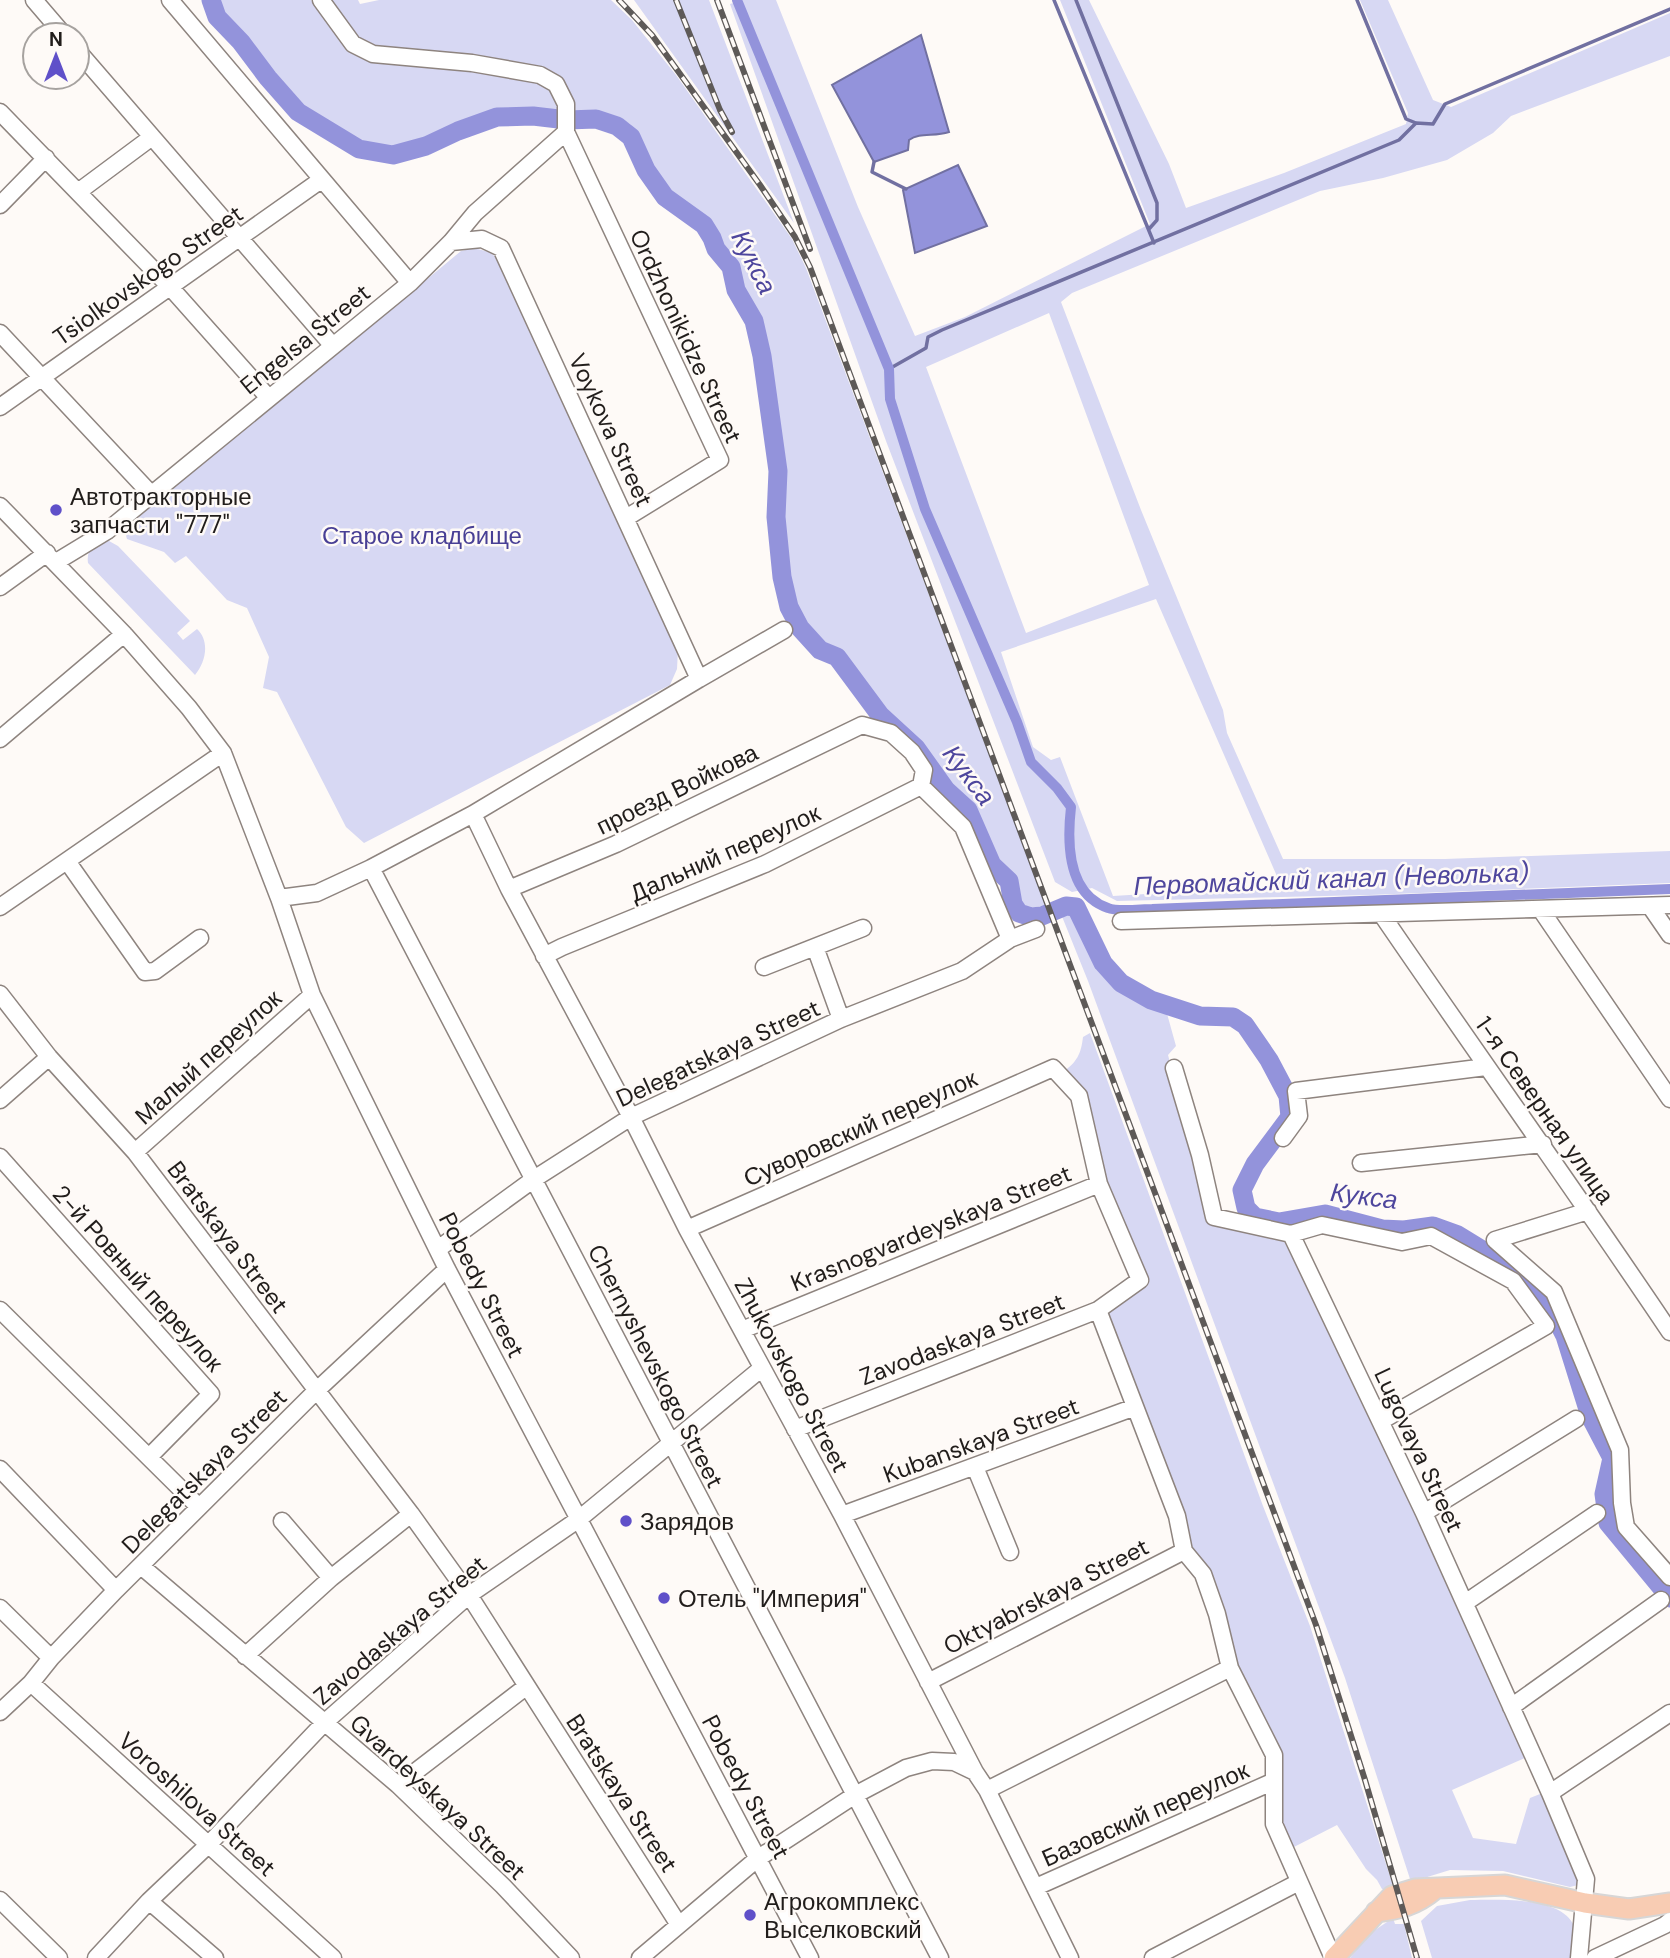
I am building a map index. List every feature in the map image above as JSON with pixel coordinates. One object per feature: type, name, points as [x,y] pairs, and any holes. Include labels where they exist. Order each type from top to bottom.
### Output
[{"type":"main road","points":[[1333,1958],[1392,1896],[1415,1889],[1505,1885],[1585,1903],[1629,1909],[1670,1903]]},
{"type":"street","points":[[34,0],[52,21]]},
{"type":"street","points":[[170,0],[410,283]]},
{"type":"street","points":[[321,0],[353,44],[373,54],[472,63],[540,75],[556,84],[566,104],[566,132]]},
{"type":"street","points":[[91,66],[333,346]]},
{"type":"street","points":[[0,112],[171,288],[268,397]]},
{"type":"street","name":"Engelsa Street","points":[[0,587],[107,531],[410,283],[452,242],[475,213],[566,132]]},
{"type":"street","name":"Ordzhonikidze Street","points":[[566,132],[720,460],[626,518]]},
{"type":"street","points":[[78,192],[152,136]]},
{"type":"street","points":[[0,205],[46,158]]},
{"type":"street","name":"Tsiolkovskogo Street","points":[[0,407],[321,180]]},
{"type":"street","name":"Voykova Street","points":[[452,242],[482,239],[501,248],[699,679]]},
{"type":"street","points":[[0,333],[150,494]]},
{"type":"street","name":"Pobedy Street","points":[[0,506],[124,634],[189,708],[223,753],[279,898],[312,995],[447,1269],[810,1958]]},
{"type":"street","points":[[279,898],[317,893],[473,814],[784,631]]},
{"type":"street","points":[[0,739],[124,634]]},
{"type":"street","name":"проезд Войкова","points":[[509,889],[616,844],[862,725],[891,733],[912,752],[924,770],[921,786]]},
{"type":"street","points":[[0,907],[223,753]]},
{"type":"street","points":[[921,786],[963,827],[1010,939]]},
{"type":"street","name":"Дальний переулок","points":[[544,956],[765,864],[921,786]]},
{"type":"street","name":"Zhukovskogo Street","points":[[473,814],[509,889],[687,1229],[987,1790],[1070,1958]]},
{"type":"street","points":[[67,861],[145,972],[155,971],[200,938]]},
{"type":"street","name":"Chernyshevskogo Street","points":[[370,868],[940,1958]]},
{"type":"street","points":[[1121,921],[1670,905]]},
{"type":"street","points":[[1650,906],[1670,935]]},
{"type":"street","points":[[1541,910],[1670,1099]]},
{"type":"street","name":"1-я Северная улица","points":[[1382,915],[1486,1067],[1543,1144],[1670,1332]]},
{"type":"street","points":[[764,967],[863,928]]},
{"type":"street","name":"Delegatskaya Street","points":[[438,1249],[534,1179],[631,1118],[841,1020],[962,971],[1010,939],[1036,929]]},
{"type":"street","points":[[815,947],[841,1020]]},
{"type":"street","name":"Bratskaya Street","points":[[0,994],[49,1057],[135,1152],[411,1514],[469,1595],[679,1925]]},
{"type":"street","name":"Малый переулок","points":[[135,1152],[312,995]]},
{"type":"street","points":[[0,1100],[49,1057]]},
{"type":"street","points":[[1283,1138],[1298,1116],[1296,1091],[1486,1067]]},
{"type":"street","name":"Суворовский переулок","points":[[687,1229],[1053,1068],[1079,1096],[1099,1184]]},
{"type":"street","points":[[1174,1068],[1200,1155],[1214,1217],[1291,1234],[1322,1225],[1402,1242],[1432,1236],[1513,1281],[1546,1326],[1381,1421]]},
{"type":"street","points":[[1361,1163],[1543,1144]]},
{"type":"street","name":"2-й Ровный переулок","points":[[0,1157],[211,1394],[149,1457]]},
{"type":"street","name":"Zavodaskaya Street","points":[[794,1429],[1098,1310],[1140,1280],[1099,1184]]},
{"type":"street","name":"Krasnogvardeyskaya Street","points":[[742,1330],[1099,1184]]},
{"type":"street","points":[[1588,1211],[1495,1240],[1554,1292],[1620,1450],[1622,1503],[1626,1527],[1670,1577]]},
{"type":"street","name":"Lugovaya Street","points":[[1291,1234],[1424,1513],[1586,1879],[1579,1958]]},
{"type":"street","name":"Delegatskaya Street","points":[[0,1712],[31,1683],[51,1658],[116,1590],[316,1391],[447,1269]]},
{"type":"street","points":[[0,1310],[199,1507]]},
{"type":"street","points":[[1098,1310],[1177,1516],[1184,1551],[1203,1574],[1217,1614],[1230,1668],[1274,1755],[1274,1824],[1333,1958]]},
{"type":"street","name":"Zavodaskaya Street","points":[[96,1958],[149,1900],[208,1845],[324,1723],[469,1595],[579,1519],[762,1368]]},
{"type":"street","name":"Kubanskaya Street","points":[[842,1516],[1135,1407]]},
{"type":"street","points":[[1424,1513],[1576,1419]]},
{"type":"street","points":[[975,1467],[1010,1552]]},
{"type":"street","points":[[0,1469],[116,1590]]},
{"type":"street","points":[[1465,1603],[1597,1513]]},
{"type":"street","points":[[245,1656],[331,1578],[411,1514]]},
{"type":"street","points":[[282,1521],[331,1578]]},
{"type":"street","name":"Oktyabrskaya Street","points":[[928,1682],[1184,1551]]},
{"type":"street","name":"Gvardeyskaya Street","points":[[141,1566],[398,1786],[503,1886],[571,1958]]},
{"type":"street","points":[[1511,1707],[1661,1600]]},
{"type":"street","points":[[0,1608],[51,1658]]},
{"type":"street","points":[[987,1790],[1230,1668]]},
{"type":"street","name":"Voroshilova Street","points":[[31,1683],[333,1958]]},
{"type":"street","points":[[398,1786],[527,1686]]},
{"type":"street","points":[[1550,1793],[1670,1713]]},
{"type":"street","points":[[640,1958],[757,1859],[855,1795],[906,1768],[932,1761],[954,1762],[975,1772]]},
{"type":"street","name":"Базовский переулок","points":[[1036,1887],[1272,1782]]},
{"type":"street","points":[[1153,1958],[1299,1882]]},
{"type":"street","points":[[0,1900],[59,1958]]},
{"type":"street","points":[[149,1900],[215,1958]]},
{"type":"street","points":[[1595,1958],[1668,1926]]},
{"type":"green space","points":[[216,0],[311,0],[353,54],[379,63],[423,65],[542,79],[562,103],[556,114],[507,110],[451,128],[423,143],[393,149],[365,145],[299,106],[221,11]]},
{"type":"green space","points":[[326,0],[358,0],[360,4],[379,0],[611,0],[632,20],[676,75],[792,239],[806,268],[1046,906],[1026,908],[1017,904],[1012,881],[995,860],[972,808],[947,787],[919,744],[906,736],[882,712],[842,656],[823,646],[803,626],[792,605],[786,577],[781,470],[765,354],[757,320],[739,288],[734,266],[718,247],[715,236],[705,223],[668,195],[649,164],[644,145],[630,124],[613,115],[572,114],[563,85],[373,50],[357,41]]},
{"type":"green space","points":[[634,0],[709,0],[794,223]]},
{"type":"green space","points":[[743,0],[776,0],[858,207],[915,336],[965,317],[1150,224],[1060,0],[1089,0],[1169,164],[1186,208],[1284,173],[1406,124],[1408,113],[1360,0],[1388,0],[1433,100],[1451,107],[1670,13],[1670,56],[1511,116],[1493,133],[1447,160],[1383,178],[1320,191],[1072,293],[1061,302],[1141,510],[1223,710],[1227,733],[1283,859],[1445,859],[1670,851],[1670,883],[1369,895],[1117,901],[1092,888],[1072,892],[1055,882],[886,441],[730,4]],"holes":[[[1049,313],[1149,585],[1026,633],[926,367]],[[1156,599],[1276,874],[1276,886],[1113,896],[1060,757],[1051,760],[1033,747],[1001,652]]]},
{"type":"green space","name":"Старое кладбище","points":[[474,248],[489,252],[503,262],[678,649],[677,669],[670,685],[364,843],[346,827],[277,692],[263,688],[269,657],[247,608],[227,600],[186,556],[175,563],[164,552],[127,539],[123,525],[130,514],[332,358],[461,251]]},
{"type":"green space","points":[[109,541],[118,546],[190,621],[177,633],[183,640],[197,629],[201,634],[205,652],[195,675],[88,563],[88,554],[92,547]]},
{"type":"green space","points":[[1076,913],[1108,978],[1134,996],[1166,1010],[1176,1046],[1168,1055],[1211,1216],[1288,1239],[1407,1489],[1453,1599],[1527,1757],[1452,1790],[1473,1838],[1516,1844],[1530,1798],[1545,1792],[1580,1877],[1578,1885],[1570,1887],[1503,1871],[1450,1870],[1411,1882],[1345,1678],[1061,914]]},
{"type":"green space","points":[[1090,1033],[1263,1506],[1310,1626],[1394,1889],[1382,1889],[1337,1825],[1290,1849],[1280,1821],[1279,1760],[1235,1666],[1188,1549],[1102,1312],[1143,1284],[1063,1072],[1075,1061],[1083,1037]]},
{"type":"green space","points":[[1470,1900],[1512,1900],[1557,1909],[1567,1916],[1574,1926],[1571,1958],[1432,1958],[1421,1921],[1437,1906]]},
{"type":"green space","points":[[1393,1918],[1395,1924],[1404,1924],[1412,1958],[1350,1958],[1369,1934]]},
{"type":"water","points":[[921,35],[949,132],[913,138],[909,140],[908,150],[874,162],[832,85]]},
{"type":"water","points":[[958,165],[987,226],[915,253],[903,190]]},
{"type":"waterway","name":"Кукса","points":[[211,0],[217,17],[298,112],[359,149],[393,155],[426,146],[497,117],[596,119],[617,126],[631,137],[646,170],[665,197],[704,225],[716,249],[731,267],[736,290],[754,321],[762,356],[778,471],[776,517],[782,577],[789,607],[800,628],[820,650],[837,657],[880,715],[916,748],[946,790],[968,810],[992,865],[1009,881],[1013,904],[1019,913],[1031,917],[1042,916],[1066,906],[1076,907],[1103,963],[1121,983],[1151,1000],[1200,1016],[1233,1017],[1245,1025],[1269,1060],[1288,1096],[1290,1117],[1255,1164],[1242,1190],[1246,1208],[1255,1217],[1279,1222],[1325,1214],[1382,1229],[1404,1230],[1433,1226],[1458,1235],[1507,1265],[1543,1293],[1565,1336],[1590,1416],[1612,1458],[1604,1494],[1608,1523],[1670,1598]]},
{"type":"waterway","name":"Первомайский канал (Неволька)","points":[[737,0],[889,369],[890,399],[925,509],[1017,722],[1031,762],[1057,788],[1071,807],[1069,836],[1073,865],[1077,879],[1094,901],[1108,908],[1129,910],[1670,889]]},
{"type":"waterway","points":[[1054,0],[1154,243]]},
{"type":"waterway","points":[[1076,0],[1157,203],[1157,220],[1149,229]]},
{"type":"waterway","points":[[1357,0],[1406,119],[1416,123],[1433,124],[1445,104],[1670,9]]},
{"type":"waterway","points":[[889,369],[926,348],[928,337],[942,330],[1399,140],[1416,123]]},
{"type":"waterway","points":[[874,162],[872,172],[906,189]]},
{"type":"railway","points":[[619,0],[652,35],[760,185],[795,237],[810,267],[1316,1625],[1417,1958]]},
{"type":"railway","points":[[676,0],[720,110],[732,132]]},
{"type":"railway","points":[[717,0],[810,249]]},
{"type":"place","name":"Автотракторные запчасти \"777\"","points":[[56,510]]},
{"type":"place","name":"Зарядов","points":[[626,1521]]},
{"type":"place","name":"Отель \"Империя\"","points":[[664,1598]]},
{"type":"place","name":"Агрокомплекс Выселковский","points":[[750,1915]]}]
